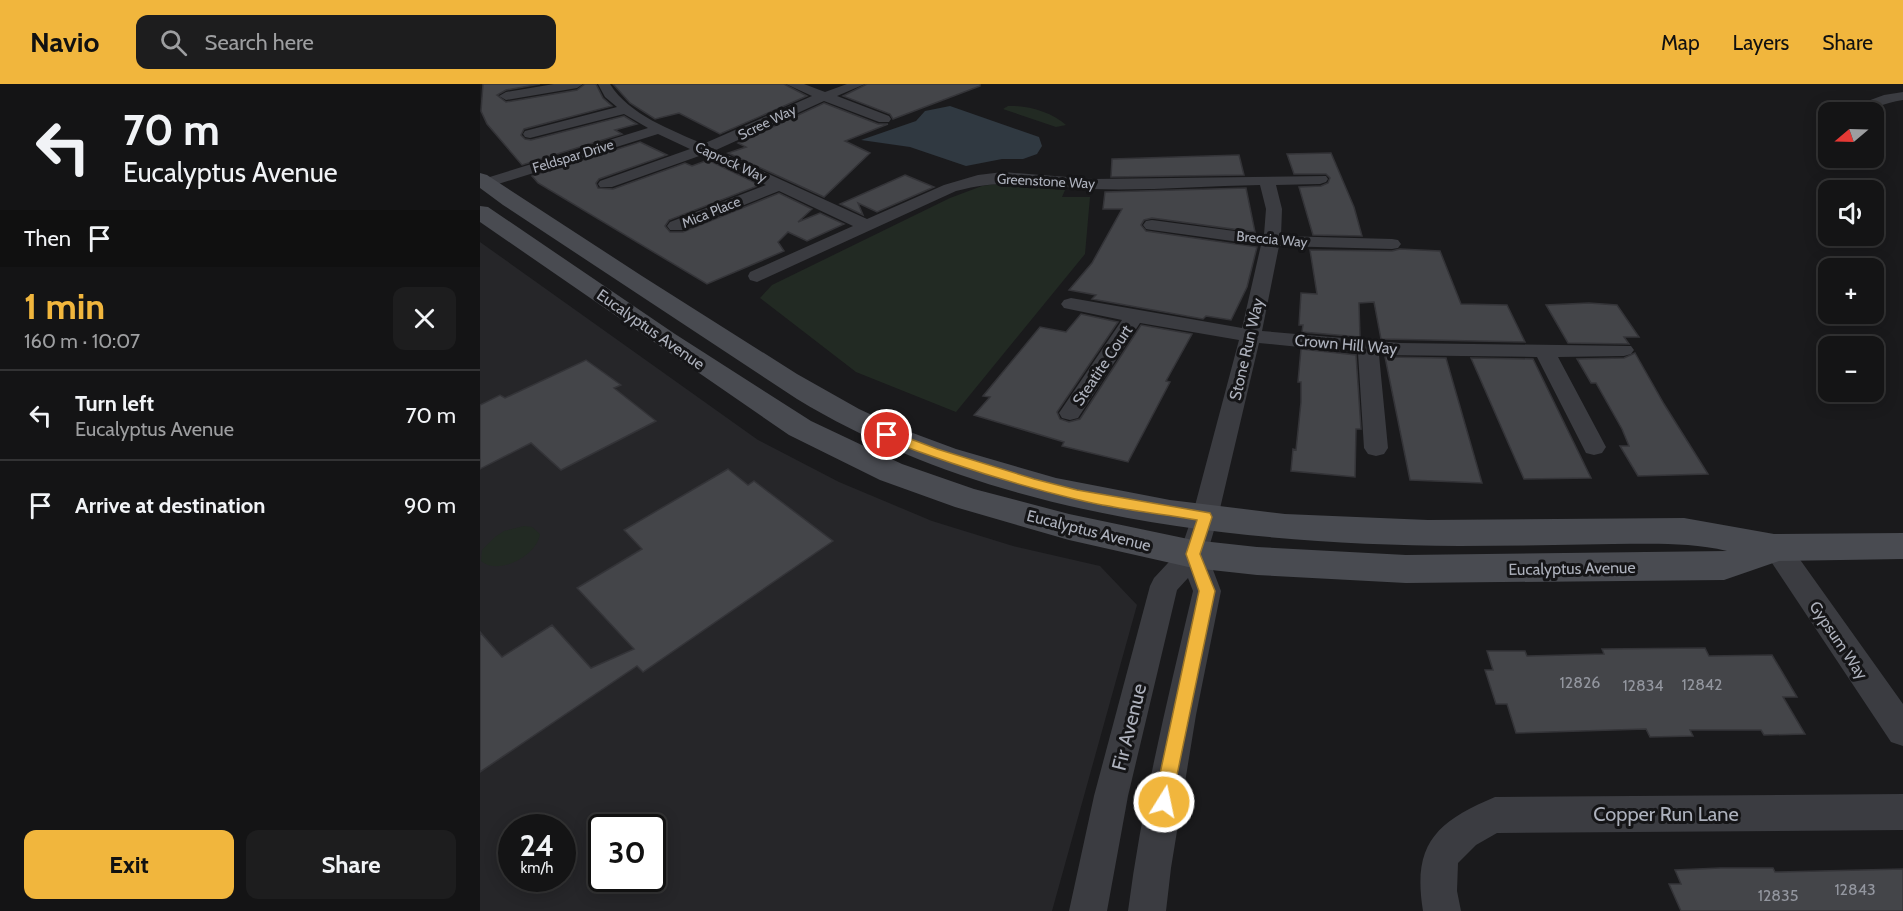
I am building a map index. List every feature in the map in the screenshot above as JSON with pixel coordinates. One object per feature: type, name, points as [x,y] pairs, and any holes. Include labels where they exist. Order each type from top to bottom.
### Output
[{"type":"main road","name":"Eucalyptus Avenue","points":[[483,181],[558,232],[784,377],[858,420],[887,435],[932,452],[1077,495],[1257,524],[1357,531],[1468,533],[1691,531],[1776,547],[1903,546]]},
{"type":"main road","name":"Eucalyptus Avenue","points":[[480,212],[763,406],[800,428],[891,472],[967,499],[1103,535],[1193,554],[1257,561],[1406,568],[1724,566],[1776,547]]},
{"type":"main road","points":[[763,406],[790,402],[863,439],[932,452]]},
{"type":"street","points":[[506,96],[577,84]]},
{"type":"street","name":"Caprock Way","points":[[604,84],[610,94],[626,109],[659,129],[868,226]]},
{"type":"street","points":[[792,84],[884,119]]},
{"type":"street","name":"Scree Way","points":[[606,184],[736,137],[825,96],[859,84]]},
{"type":"street","points":[[1884,102],[1903,96]]},
{"type":"street","points":[[530,134],[626,109]]},
{"type":"street","name":"Feldspar Drive","points":[[483,181],[659,129]]},
{"type":"street","name":"Greenstone Way","points":[[757,276],[950,188],[990,178],[1034,178],[1093,184],[1320,179]]},
{"type":"street","name":"Stone Run Way","points":[[1205,517],[1274,228],[1274,209],[1267,180]]},
{"type":"street","name":"Mica Place","points":[[676,226],[780,185]]},
{"type":"street","name":"Breccia Way","points":[[1152,225],[1270,241],[1392,244]]},
{"type":"street","name":"Crown Hill Way","points":[[1071,304],[1134,317],[1250,335],[1368,348],[1624,350]]},
{"type":"street","name":"Steatite Court","points":[[1070,413],[1134,317]]},
{"type":"street","points":[[1368,348],[1376,448]]},
{"type":"street","points":[[1544,351],[1594,447]]},
{"type":"street","name":"Fir Avenue","points":[[1088,911],[1111,795],[1164,586],[1193,554],[1205,517]]},
{"type":"street","name":"Gypsum Way","points":[[1776,547],[1903,732]]},
{"type":"street","points":[[1147,911],[1152,867],[1180,715],[1207,591],[1193,554]]},
{"type":"street","name":"Copper Run Lane","points":[[1442,911],[1437,877],[1442,853],[1464,830],[1495,815],[1903,812]]},
{"type":"shaded area","points":[[950,106],[1039,137],[1042,146],[1037,154],[1023,159],[1002,159],[966,166],[910,147],[861,140],[916,121],[925,111]]},
{"type":"shaded area","points":[[1008,106],[1039,110],[1054,116],[1066,125],[1056,127],[1003,109]]},
{"type":"shaded area","points":[[996,184],[1065,190],[1062,197],[1090,197],[1085,254],[956,412],[856,372],[760,298],[772,285],[950,198],[982,186]]},
{"type":"shaded area","points":[[480,242],[758,440],[839,482],[932,521],[1013,546],[1100,566],[1137,605],[1052,911],[480,911]]},
{"type":"shaded area","points":[[524,526],[532,527],[540,534],[532,550],[506,565],[488,565],[481,561],[482,550],[495,537],[504,531]]},
{"type":"building","points":[[483,84],[540,84],[506,90],[497,95],[506,102],[577,90],[585,84],[596,84],[603,98],[612,106],[524,129],[521,135],[525,139],[531,140],[624,116],[637,124],[615,130],[622,134],[522,165],[487,124],[481,111]]},
{"type":"building","points":[[613,84],[784,84],[807,96],[720,134],[679,113],[655,119],[630,103]]},
{"type":"building","points":[[867,84],[980,84],[980,86],[893,119],[890,114],[843,96]]},
{"type":"building","points":[[824,103],[878,124],[888,124],[845,141],[870,153],[824,197],[728,153],[746,147],[738,143]]},
{"type":"building","points":[[640,142],[667,155],[599,179],[596,183],[598,188],[613,189],[685,163],[692,166],[708,160],[760,185],[669,220],[665,226],[670,232],[683,232],[779,193],[812,209],[798,222],[820,213],[844,224],[807,241],[788,232],[778,242],[784,251],[707,284],[538,183],[532,176]]},
{"type":"building","points":[[1331,153],[1354,207],[1362,236],[1313,235],[1299,187],[1321,186],[1328,183],[1330,178],[1326,174],[1294,174],[1287,154]]},
{"type":"building","points":[[1239,155],[1244,175],[1111,177],[1112,159]]},
{"type":"building","points":[[905,175],[934,187],[877,212],[858,203],[863,215],[840,204]]},
{"type":"building","points":[[1246,188],[1255,232],[1152,218],[1144,220],[1141,225],[1146,231],[1257,247],[1247,287],[1231,320],[1206,316],[1203,319],[1092,299],[1096,295],[1069,290],[1092,263],[1122,209],[1103,209],[1105,192]]},
{"type":"building","points":[[1400,249],[1440,251],[1461,304],[1507,305],[1525,342],[1381,339],[1374,302],[1359,303],[1360,337],[1302,332],[1303,325],[1299,325],[1301,293],[1317,294],[1310,250],[1392,251]]},
{"type":"building","points":[[1589,303],[1617,305],[1639,337],[1624,337],[1629,344],[1568,343],[1546,305]]},
{"type":"building","points":[[1081,314],[1118,322],[1057,412],[1060,419],[1069,422],[1080,419],[1141,325],[1192,334],[1166,381],[1170,382],[1128,462],[1062,446],[1064,442],[974,415],[990,397],[983,396],[1040,327],[1066,332]]},
{"type":"building","points":[[1301,349],[1356,355],[1361,429],[1356,429],[1355,477],[1291,471],[1293,449],[1296,450],[1301,402],[1301,382],[1298,382]]},
{"type":"building","points":[[1635,353],[1708,474],[1638,476],[1620,446],[1629,446],[1622,429],[1596,383],[1591,383],[1577,359],[1624,358]]},
{"type":"building","points":[[1385,357],[1446,358],[1482,483],[1410,480]]},
{"type":"building","points":[[1471,358],[1533,359],[1591,478],[1524,479]]},
{"type":"building","points":[[586,360],[621,385],[614,388],[656,421],[561,470],[531,443],[480,469],[480,405],[500,395],[505,398]]},
{"type":"building","points":[[728,469],[748,485],[754,481],[833,541],[643,672],[637,666],[480,772],[480,632],[502,657],[552,625],[591,668],[634,649],[577,588],[642,549],[624,530]]},
{"type":"building","points":[[1705,648],[1709,656],[1772,655],[1797,697],[1783,697],[1805,734],[1764,735],[1761,730],[1690,730],[1693,736],[1650,737],[1646,729],[1516,733],[1507,704],[1496,704],[1485,670],[1493,670],[1487,651],[1525,651],[1527,656],[1604,654],[1602,649]]},
{"type":"building","points":[[1773,868],[1775,872],[1903,869],[1903,911],[1681,911],[1669,884],[1681,884],[1675,870]]},
{"type":"route","points":[[887,435],[979,468],[1033,484],[1077,495],[1205,517],[1193,554],[1207,591],[1164,802]]}]
